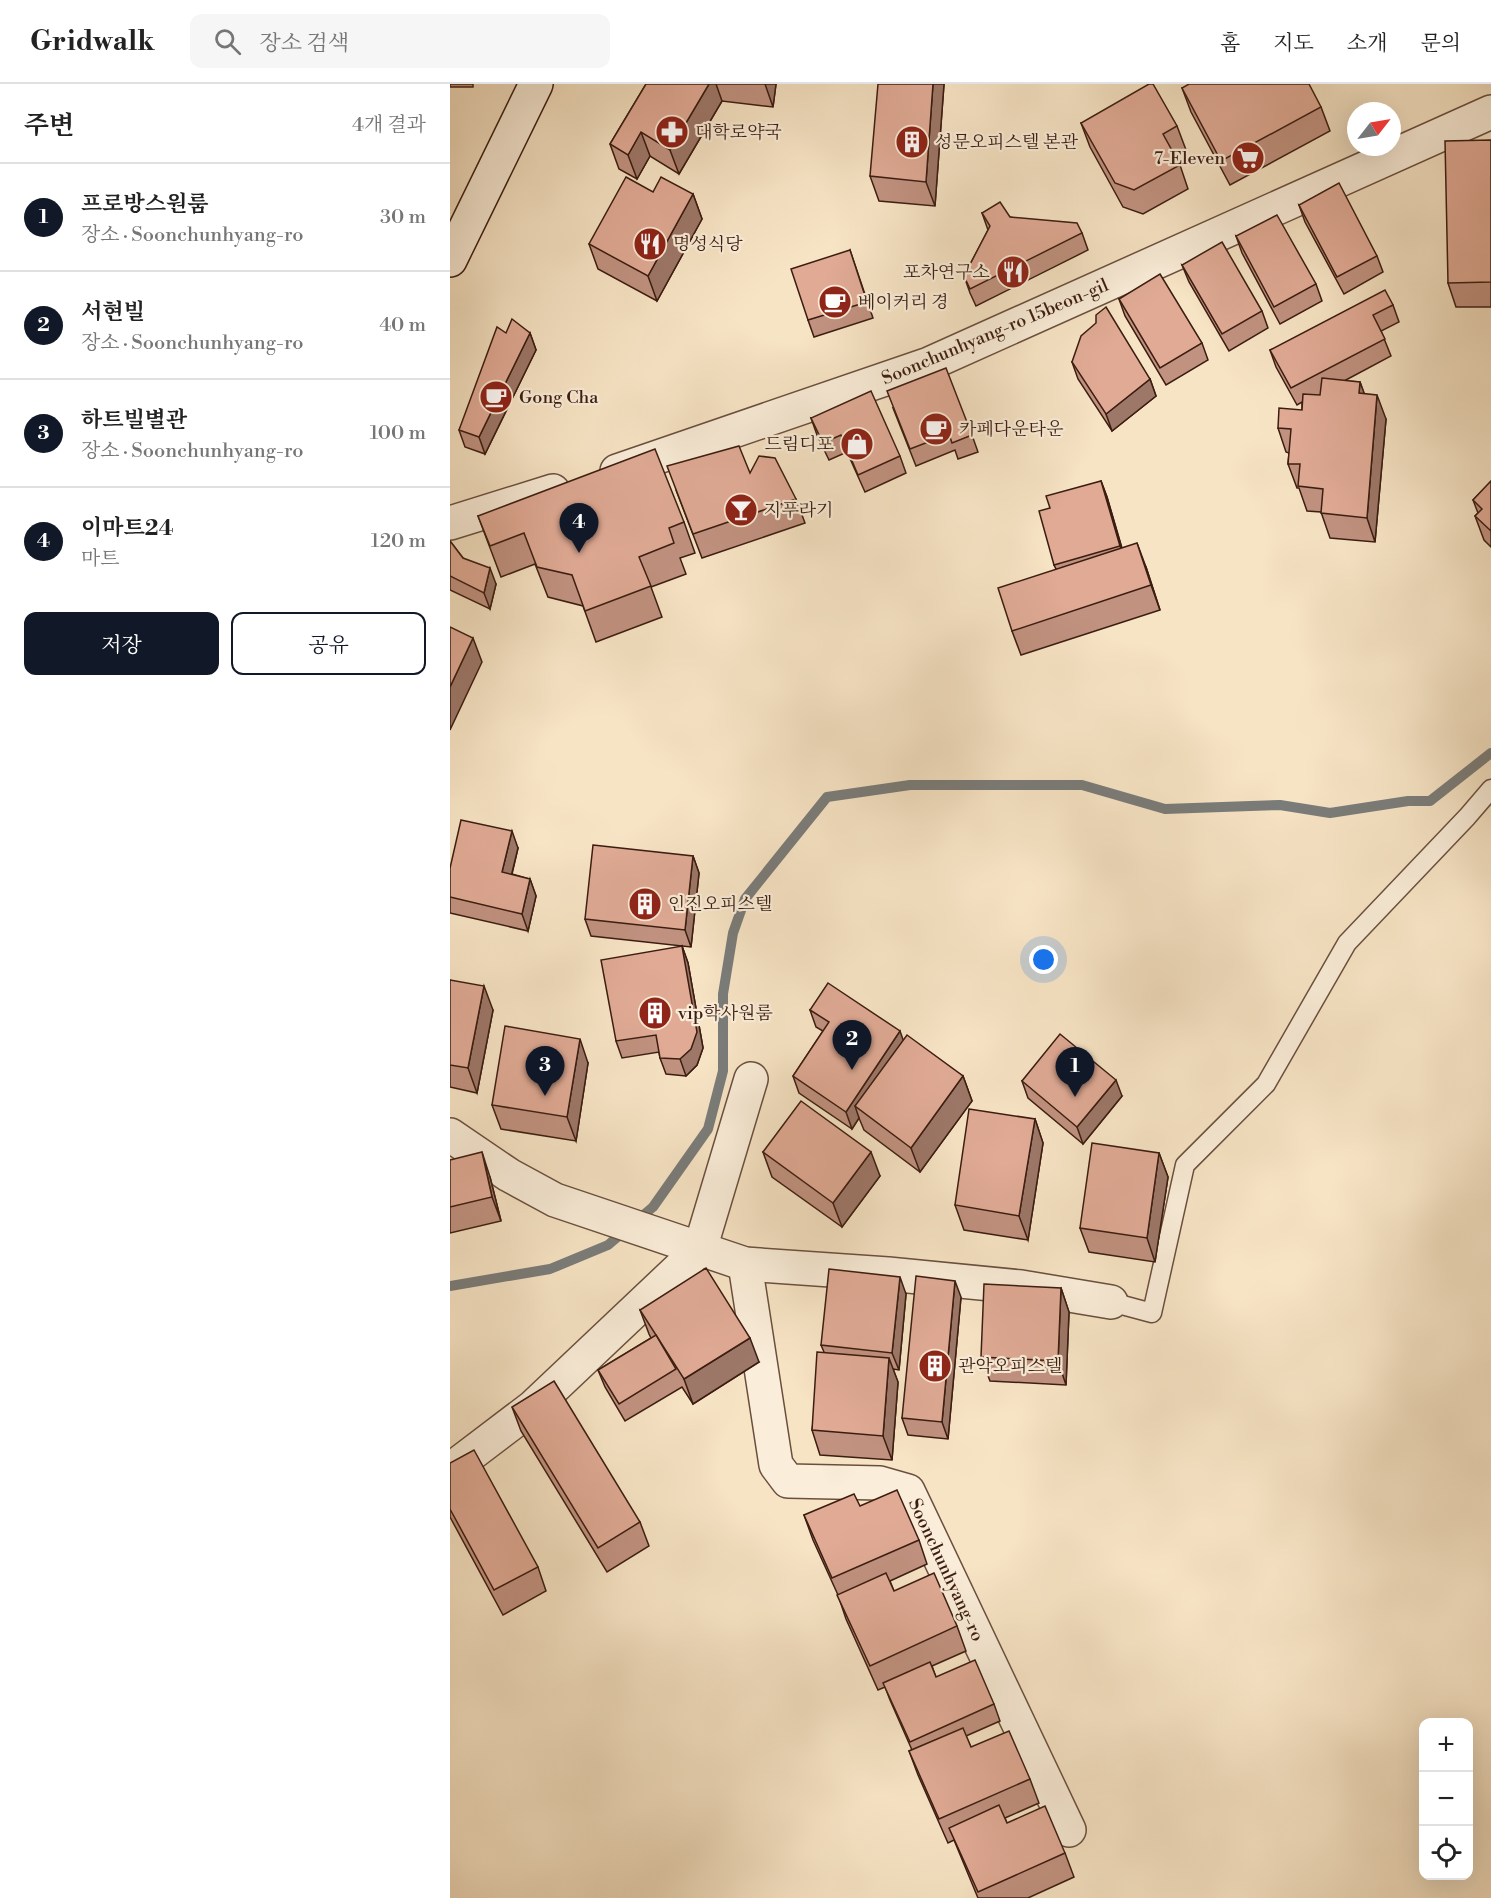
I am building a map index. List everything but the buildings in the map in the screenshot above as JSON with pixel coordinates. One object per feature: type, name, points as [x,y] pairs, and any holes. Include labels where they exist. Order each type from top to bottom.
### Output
[{"type":"street","points":[[450,260],[536,84]]},
{"type":"street","name":"Soonchunhyang-ro 15beon-gil","points":[[450,523],[659,458],[929,364],[1491,111]]},
{"type":"street","points":[[450,1470],[533,1407],[700,1250],[751,1079]]},
{"type":"street","points":[[450,1135],[509,1175],[555,1200],[745,1264],[888,1274],[1021,1287],[1111,1302]]},
{"type":"street","name":"Soonchunhyang-ro","points":[[745,1264],[776,1465],[788,1481],[880,1483],[908,1491],[1069,1830]]},
{"type":"lane","points":[[1111,1302],[1152,1313],[1185,1165],[1266,1084],[1347,943],[1490,790]]},
{"type":"waterway","points":[[450,1286],[550,1269],[608,1245],[653,1207],[708,1129],[723,1071],[723,994],[733,933],[745,899],[827,797],[910,785],[1082,785],[1165,809],[1280,805],[1330,813],[1408,801],[1430,801],[1491,753]]},
{"type":"place","name":"대학로약국","points":[[672,132]]},
{"type":"place","name":"성문오피스텔 본관","points":[[912,142]]},
{"type":"place","name":"7-Eleven","points":[[1248,158]]},
{"type":"place","name":"명성식당","points":[[650,244]]},
{"type":"place","name":"포차연구소","points":[[1013,272]]},
{"type":"place","name":"베이커리 경","points":[[835,302]]},
{"type":"place","name":"Gong Cha","points":[[496,397]]},
{"type":"place","name":"카페다운타운","points":[[936,429]]},
{"type":"place","name":"드림디포","points":[[857,444]]},
{"type":"place","name":"지푸라기","points":[[741,510]]},
{"type":"place","name":"이마트24","points":[[579,553]]},
{"type":"place","name":"인진오피스텔","points":[[645,904]]},
{"type":"place","name":"vip학사원룸","points":[[655,1013]]},
{"type":"place","name":"서현빌","points":[[852,1070]]},
{"type":"place","name":"하트빌별관","points":[[545,1096]]},
{"type":"place","name":"프로방스원룸","points":[[1075,1097]]},
{"type":"place","name":"관악오피스텔","points":[[935,1366]]}]
